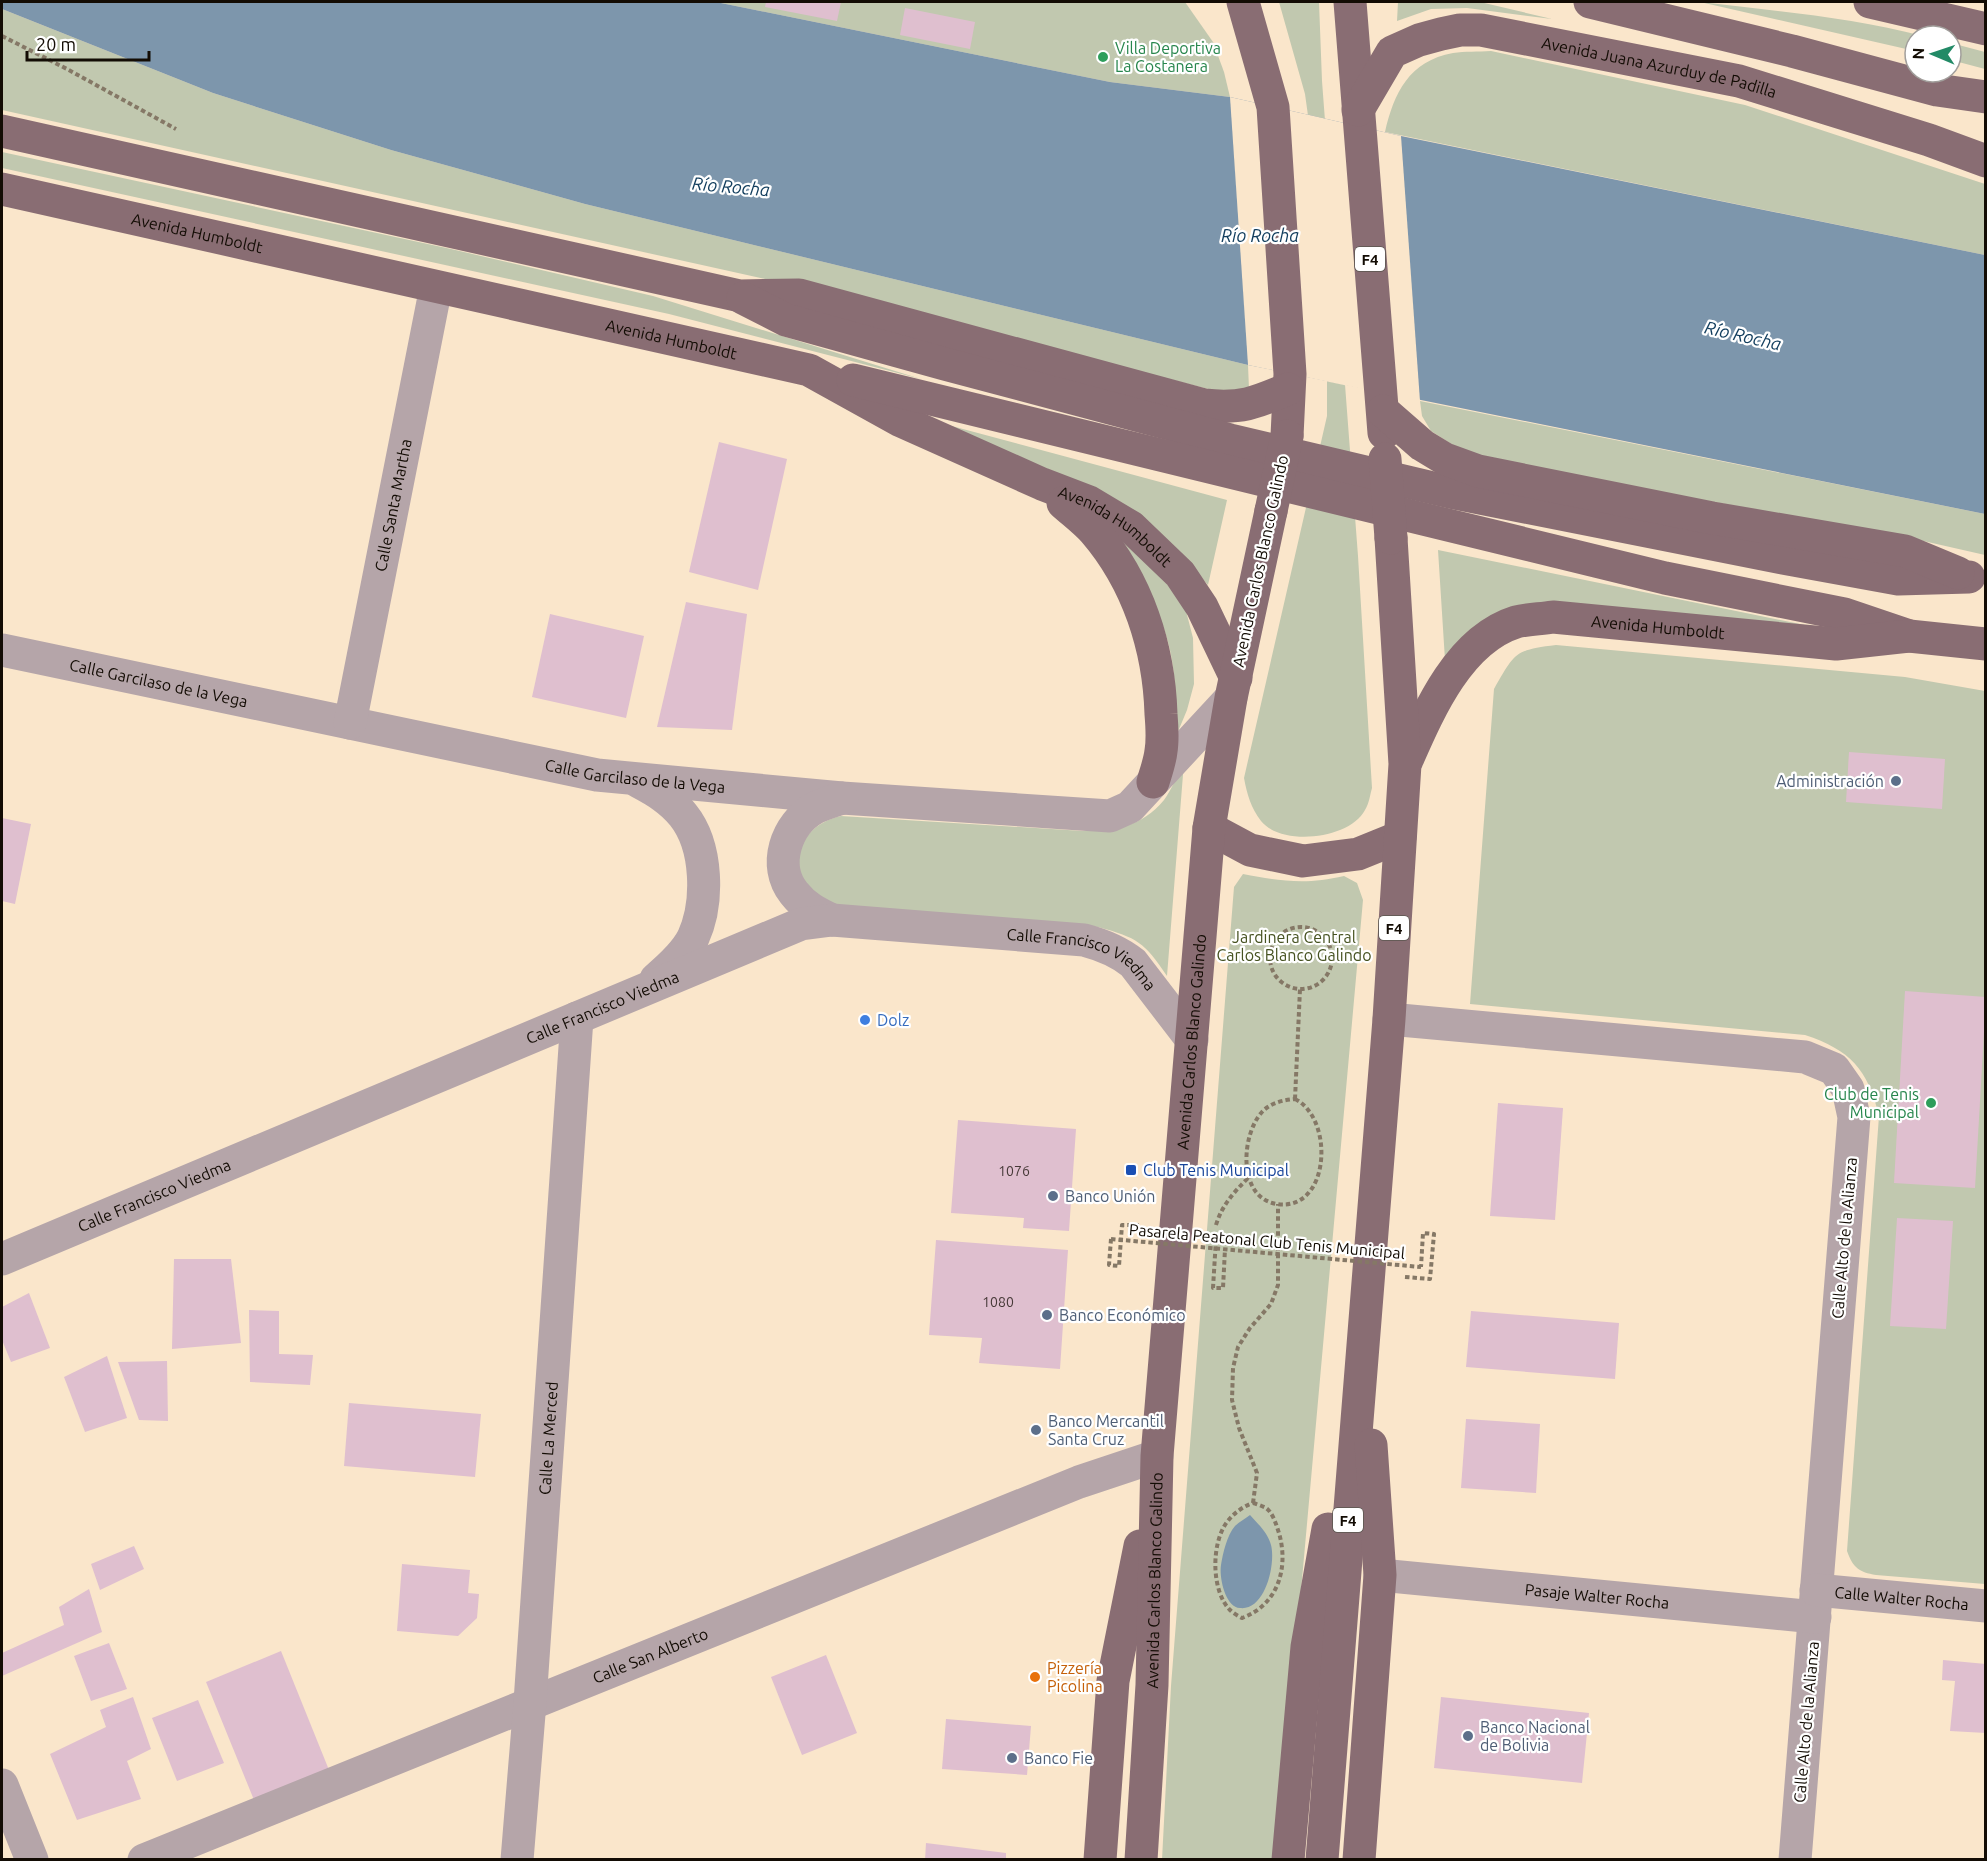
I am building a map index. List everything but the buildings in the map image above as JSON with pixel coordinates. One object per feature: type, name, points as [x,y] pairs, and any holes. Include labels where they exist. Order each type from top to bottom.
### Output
[{"type":"main road","name":"F4","points":[[1322,1860],[1389,1019],[1405,764],[1382,402],[1350,2]]},
{"type":"main road","points":[[1590,2],[1792,51],[1937,90],[1986,98]]},
{"type":"main road","points":[[1870,2],[1986,29]]},
{"type":"main road","name":"Avenida Carlos Blanco Galindo","points":[[1141,1860],[1152,1685],[1157,1456],[1209,828],[1234,688],[1287,436],[1289,381],[1273,107],[1242,3]]},
{"type":"main road","name":"Avenida Juana Azurduy de Padilla","points":[[1359,118],[1392,52],[1419,40],[1441,34],[1460,30],[1481,30],[1739,81],[1929,140],[1986,161]]},
{"type":"main road","points":[[1937,90],[1986,120]]},
{"type":"main road","points":[[2,131],[740,296],[799,295],[1204,405],[1229,408],[1255,403],[1289,381]]},
{"type":"main road","name":"Avenida Humboldt","points":[[2,189],[809,370],[901,421],[1042,484],[1089,502],[1131,527],[1180,573],[1202,607],[1234,688]]},
{"type":"main road","points":[[740,296],[786,320],[1230,440],[1450,492],[1898,579],[1977,579]]},
{"type":"main road","points":[[809,370],[1665,578],[1844,614],[1909,636]]},
{"type":"main road","points":[[1382,402],[1422,445],[1445,459],[1478,471],[1712,518],[1905,551],[1977,579]]},
{"type":"main road","points":[[1042,484],[1094,531],[1137,599],[1152,641],[1160,683],[1161,751],[1154,782]]},
{"type":"main road","name":"Avenida Humboldt","points":[[1405,764],[1427,715],[1449,678],[1481,640],[1516,622],[1553,617],[1836,644],[1909,636],[1986,644]]},
{"type":"main road","points":[[1209,828],[1250,850],[1303,861],[1358,854],[1400,837]]},
{"type":"main road","points":[[1359,1860],[1380,1575],[1363,1338]]},
{"type":"main road","points":[[1289,1853],[1307,1647],[1363,1338]]},
{"type":"main road","points":[[1100,1860],[1113,1681],[1157,1456]]},
{"type":"street","name":"Calle Santa Martha","points":[[350,723],[436,287]]},
{"type":"street","name":"Calle Garcilaso de la Vega","points":[[2,650],[597,775],[842,798],[1110,816],[1131,807],[1234,688]]},
{"type":"street","points":[[635,780],[662,794],[684,816],[699,846],[705,881],[693,939],[674,963],[645,990]]},
{"type":"street","points":[[832,920],[809,909],[792,892],[784,874],[783,855],[788,837],[799,822],[815,809],[842,798]]},
{"type":"street","name":"Calle Francisco Viedma","points":[[2,1259],[801,924],[832,920],[1084,940],[1105,945],[1133,963],[1192,1040]]},
{"type":"street","name":"Calle La Merced","points":[[517,1860],[577,1018]]},
{"type":"street","name":"Calle Alto de la Alianza","points":[[1389,1019],[1805,1057],[1834,1069],[1848,1089],[1854,1117],[1795,1860]]},
{"type":"street","name":"Calle San Alberto","points":[[144,1860],[530,1702],[1079,1482],[1157,1456]]},
{"type":"street","name":"Pasaje Walter Rocha","points":[[1380,1575],[1815,1604]]},
{"type":"street","name":"Calle Walter Rocha","points":[[1815,1604],[1986,1605]]},
{"type":"street","points":[[2,1785],[32,1860]]},
{"type":"path","points":[[2,36],[67,69],[185,135]]},
{"type":"path","points":[[1295,927],[1306,927],[1324,936],[1333,955],[1332,966],[1320,984],[1300,989],[1290,988],[1282,983],[1271,966],[1270,957],[1272,947],[1285,931],[1295,927]]},
{"type":"path","points":[[1295,1099],[1300,989]]},
{"type":"path","points":[[1295,1099],[1305,1104],[1314,1116],[1320,1135],[1319,1170],[1309,1193],[1300,1200],[1290,1204],[1268,1202],[1252,1187],[1249,1177],[1247,1147],[1253,1124],[1262,1111],[1271,1105],[1295,1099]]},
{"type":"path","points":[[1225,1249],[1223,1288],[1213,1288],[1216,1224],[1222,1208],[1249,1177]]},
{"type":"path","points":[[1253,1503],[1257,1473],[1239,1428],[1232,1400],[1233,1368],[1238,1347],[1250,1328],[1271,1304],[1278,1285],[1278,1204]]},
{"type":"path","name":"Pasarela Peatonal Club Tenis Municipal","points":[[1122,1225],[1119,1266],[1109,1265],[1111,1239],[1225,1249],[1421,1267],[1423,1233],[1434,1234],[1430,1279]]},
{"type":"path","points":[[1253,1503],[1267,1508],[1275,1521],[1281,1542],[1281,1564],[1278,1585],[1268,1601],[1256,1613],[1242,1618],[1230,1610],[1219,1590],[1215,1564],[1218,1541],[1226,1523],[1240,1508],[1253,1503]]},
{"type":"green space","name":"Villa Deportiva La Costanera","points":[[716,2],[1185,2],[1213,42],[1230,97],[1110,82]]},
{"type":"green space","points":[[1279,2],[1319,2],[1322,81],[1358,556],[1372,788],[1366,808],[1357,820],[1331,833],[1299,837],[1271,829],[1261,821],[1248,795],[1244,778],[1327,416],[1327,361],[1310,130],[1305,94]]},
{"type":"green space","points":[[1398,2],[1480,2],[1552,19],[1467,8],[1431,9],[1397,21]]},
{"type":"green space","points":[[1700,2],[1841,19],[1896,29],[1903,31],[1903,48]]},
{"type":"green space","points":[[2,9],[213,93],[391,150],[585,204],[1248,365],[1249,389],[1232,395],[833,294],[2,110]]},
{"type":"green space","points":[[1963,46],[1985,52],[1985,69],[1963,63]]},
{"type":"green space","points":[[1491,51],[1745,105],[1985,184],[1985,255],[1385,132],[1399,92],[1406,81],[1425,63],[1453,53]]},
{"type":"green space","points":[[2,152],[451,249],[653,296],[921,379],[669,314],[2,168]]},
{"type":"green space","points":[[1420,401],[1985,514],[1985,555],[1897,535],[1475,459],[1431,431],[1422,416]]},
{"type":"green space","points":[[948,425],[1227,500],[1208,585],[1172,545]]},
{"type":"green space","points":[[1115,533],[1160,575],[1185,607],[1193,638],[1194,684],[1177,734],[1173,671],[1166,634],[1147,590]]},
{"type":"green space","points":[[1438,550],[1834,631],[1604,609],[1445,660]]},
{"type":"green space","name":"Club de Tenis Municipal","points":[[1556,645],[1905,677],[1985,691],[1985,1584],[1870,1574],[1854,1565],[1847,1551],[1879,1116],[1869,1086],[1855,1064],[1834,1047],[1805,1035],[1470,1004],[1494,689],[1517,655],[1532,649]]},
{"type":"green space","points":[[1184,762],[1167,976],[1146,948],[1139,943],[1098,927],[837,905],[820,897],[808,886],[801,873],[799,859],[802,845],[810,833],[823,823],[841,816],[1083,831],[1117,828],[1137,821],[1156,809],[1164,800]]},
{"type":"green space","name":"Jardinera Central Carlos Blanco Galindo","points":[[1243,874],[1293,881],[1344,876],[1357,883],[1363,900],[1291,1702],[1299,1859],[1162,1860],[1171,1686],[1234,887]]},
{"type":"water","name":"Río Rocha","points":[[2,2],[716,2],[1110,82],[1230,97],[1401,136],[1985,255],[1985,514],[1248,365],[585,204],[391,150],[213,93],[2,9]]},
{"type":"water","points":[[1250,1515],[1270,1541],[1272,1563],[1267,1585],[1262,1594],[1249,1607],[1240,1608],[1230,1603],[1224,1591],[1221,1565],[1232,1530]]},
{"type":"pier","points":[[1230,97],[1401,136],[1420,401],[1248,365]]},
{"type":"place","name":"Villa Deportiva La Costanera","points":[[1103,57]]},
{"type":"place","name":"Administración","points":[[1896,781]]},
{"type":"place","name":"Dolz","points":[[865,1020]]},
{"type":"place","name":"Club de Tenis Municipal","points":[[1931,1103]]},
{"type":"place","name":"Club Tenis Municipal","points":[[1131,1170]]},
{"type":"place","name":"Banco Unión","points":[[1053,1196]]},
{"type":"place","name":"Banco Económico","points":[[1047,1315]]},
{"type":"place","name":"Banco Mercantil Santa Cruz","points":[[1036,1430]]},
{"type":"place","name":"Pizzería Picolina","points":[[1035,1677]]},
{"type":"place","name":"Banco Nacional de Bolivia","points":[[1468,1736]]},
{"type":"place","name":"Banco Fie","points":[[1012,1758]]}]
